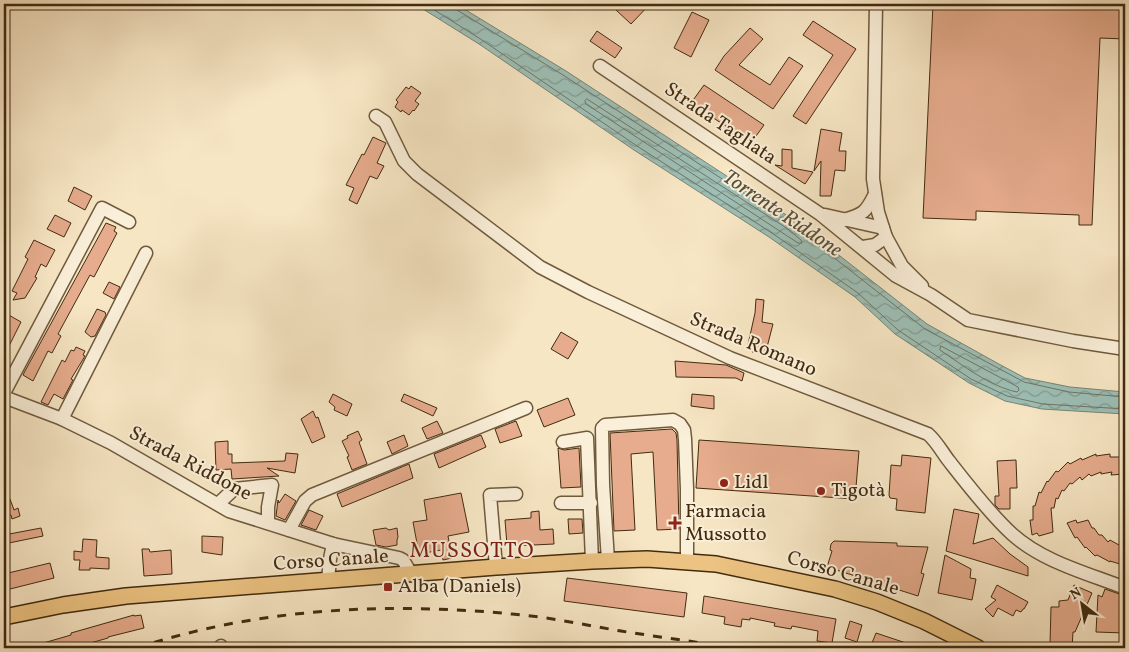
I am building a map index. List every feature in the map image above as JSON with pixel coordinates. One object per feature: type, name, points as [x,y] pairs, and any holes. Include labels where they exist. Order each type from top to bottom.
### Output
[{"type":"main road","name":"Corso Canale","points":[[4,617],[63,605],[126,596],[592,560],[647,559],[716,564],[835,589],[877,602],[924,621],[978,648]]},
{"type":"street","name":"Strada Tagliata","points":[[876,4],[873,169],[878,212],[885,233],[902,266],[931,295]]},
{"type":"street","name":"Strada Tagliata","points":[[600,66],[820,214],[863,247],[896,276],[931,295],[968,320],[1073,341],[1125,349]]},
{"type":"street","name":"Strada Romano","points":[[376,116],[385,122],[404,161],[417,174],[540,267],[588,292],[730,358],[928,434],[938,443],[948,460],[997,519],[1025,545],[1038,554],[1125,588]]},
{"type":"street","points":[[844,220],[857,216],[867,210],[875,194]]},
{"type":"street","points":[[4,393],[102,208],[129,222]]},
{"type":"street","name":"Strada Tagliata","points":[[820,214],[885,233]]},
{"type":"street","points":[[863,247],[875,245],[885,233]]},
{"type":"street","points":[[62,419],[146,253]]},
{"type":"street","name":"Strada Riddone","points":[[4,397],[62,419],[111,443],[230,511],[333,544],[398,558],[403,560],[412,575]]},
{"type":"street","points":[[290,530],[305,502],[312,495],[526,408]]},
{"type":"street","points":[[608,560],[603,485],[602,428],[605,425],[674,420],[684,430],[685,439],[687,561]]},
{"type":"street","points":[[562,442],[587,438],[592,560]]},
{"type":"street","points":[[218,504],[234,489],[272,485],[268,507],[268,523]]},
{"type":"street","points":[[496,567],[490,495],[516,494]]},
{"type":"street","points":[[561,503],[590,503]]},
{"type":"street","points":[[328,580],[333,544]]},
{"type":"water","name":"Torrente Riddone","points":[[415,4],[456,4],[566,71],[794,220],[927,324],[1025,378],[1070,387],[1125,392],[1125,414],[1042,409],[1005,401],[969,383],[895,334],[855,297],[769,237],[634,150],[479,44]]},
{"type":"building","points":[[621,4],[650,4],[631,24],[616,10]]},
{"type":"building","points":[[933,4],[1125,4],[1125,39],[1100,38],[1092,225],[1079,225],[1079,215],[976,211],[976,220],[923,218]]},
{"type":"building","points":[[692,12],[709,20],[691,57],[674,48]]},
{"type":"building","points":[[813,21],[856,49],[806,124],[793,116],[833,55],[803,35]]},
{"type":"building","points":[[750,28],[763,39],[739,65],[770,85],[789,57],[803,66],[773,109],[715,70],[724,56]]},
{"type":"building","points":[[597,31],[622,48],[615,58],[590,41]]},
{"type":"building","points":[[704,85],[764,125],[751,143],[691,103]]},
{"type":"building","points":[[411,86],[421,93],[415,101],[419,104],[409,115],[395,107],[398,102],[396,100],[406,87],[409,89]]},
{"type":"building","points":[[821,129],[842,133],[839,151],[846,151],[845,171],[835,170],[831,196],[820,196],[821,161],[814,171]]},
{"type":"building","points":[[373,137],[386,143],[377,163],[384,166],[377,179],[370,176],[357,204],[349,200],[354,188],[346,185]]},
{"type":"building","points":[[782,149],[792,150],[792,168],[813,172],[805,184],[775,165],[782,166]]},
{"type":"building","points":[[74,187],[92,196],[85,210],[68,201]]},
{"type":"building","points":[[55,215],[71,223],[64,237],[47,229]]},
{"type":"building","points":[[106,223],[116,227],[114,231],[117,233],[94,277],[90,275],[58,334],[61,336],[52,353],[48,351],[33,381],[23,375]]},
{"type":"building","points":[[34,240],[55,250],[46,267],[41,264],[35,277],[37,278],[25,298],[13,300],[17,293],[12,291],[28,259],[25,257]]},
{"type":"building","points":[[109,282],[120,287],[114,299],[103,293]]},
{"type":"building","points":[[756,299],[764,300],[762,322],[773,324],[765,355],[747,349]]},
{"type":"building","points":[[97,309],[105,312],[106,315],[95,336],[91,337],[85,332]]},
{"type":"building","points":[[7,314],[21,322],[4,356],[4,320]]},
{"type":"building","points":[[561,332],[578,342],[568,359],[551,349]]},
{"type":"building","points":[[76,347],[85,351],[83,355],[85,356],[71,379],[73,380],[63,399],[54,394],[48,405],[41,402],[62,360],[65,362],[71,350],[74,351]]},
{"type":"building","points":[[675,361],[726,365],[744,373],[742,381],[736,378],[676,377]]},
{"type":"building","points":[[333,394],[352,404],[347,416],[334,410],[335,407],[329,402]]},
{"type":"building","points":[[404,394],[437,408],[433,416],[401,401]]},
{"type":"building","points":[[692,394],[714,396],[714,409],[691,406]]},
{"type":"building","points":[[568,398],[575,415],[544,427],[537,410]]},
{"type":"building","points":[[313,411],[316,418],[318,417],[325,437],[312,443],[301,419]]},
{"type":"building","points":[[437,421],[443,433],[427,439],[422,428]]},
{"type":"building","points":[[516,421],[522,436],[500,443],[495,429]]},
{"type":"building","points":[[672,429],[676,433],[677,440],[679,529],[657,530],[653,452],[631,454],[635,530],[614,531],[610,433]]},
{"type":"building","points":[[358,431],[362,440],[359,442],[367,464],[352,470],[347,457],[349,456],[342,441],[348,438],[347,436]]},
{"type":"building","points":[[404,435],[408,446],[392,454],[387,442]]},
{"type":"building","points":[[481,435],[486,447],[439,468],[434,454]]},
{"type":"building","points":[[699,440],[859,451],[855,499],[696,488]]},
{"type":"building","points":[[228,441],[228,454],[232,454],[232,463],[285,461],[286,453],[298,454],[295,473],[267,468],[279,476],[232,479],[231,469],[216,470],[215,442]]},
{"type":"building","points":[[558,448],[564,450],[579,448],[581,487],[561,488]]},
{"type":"building","points":[[1096,454],[1096,456],[1110,454],[1110,457],[1123,457],[1125,459],[1125,474],[1111,475],[1112,472],[1101,474],[1101,472],[1091,476],[1089,474],[1082,480],[1080,477],[1072,484],[1070,483],[1064,491],[1062,490],[1058,499],[1056,498],[1054,508],[1051,508],[1053,532],[1039,536],[1037,533],[1032,535],[1030,520],[1033,520],[1033,506],[1035,506],[1039,492],[1041,493],[1047,481],[1068,462],[1070,464],[1081,458],[1082,460]]},
{"type":"building","points":[[902,455],[931,458],[925,513],[896,510],[897,499],[890,498],[891,465],[901,466]]},
{"type":"building","points":[[1016,460],[1017,488],[1010,488],[1010,509],[999,509],[995,505],[995,496],[999,496],[997,461]]},
{"type":"building","points":[[409,464],[413,478],[342,507],[337,494]]},
{"type":"building","points":[[461,493],[469,532],[448,536],[452,558],[443,560],[441,550],[419,554],[413,522],[427,520],[424,500]]},
{"type":"building","points":[[285,494],[296,501],[285,520],[276,516],[278,500],[279,503]]},
{"type":"building","points":[[10,499],[14,510],[18,508],[20,516],[12,519],[11,515],[4,517],[4,501]]},
{"type":"building","points":[[954,509],[979,514],[973,544],[993,538],[1028,567],[1028,576],[946,551]]},
{"type":"building","points":[[309,510],[323,516],[316,530],[301,525]]},
{"type":"building","points":[[539,511],[540,530],[553,529],[554,544],[507,545],[505,520],[531,518],[531,512]]},
{"type":"building","points":[[568,519],[582,519],[583,533],[569,534]]},
{"type":"building","points":[[1076,520],[1077,523],[1088,520],[1092,528],[1099,535],[1102,535],[1108,542],[1110,540],[1119,545],[1125,532],[1125,560],[1123,565],[1110,562],[1097,555],[1095,556],[1085,548],[1077,537],[1075,538],[1067,523]]},
{"type":"building","points":[[41,528],[43,536],[4,544],[4,535]]},
{"type":"building","points":[[386,528],[389,530],[397,528],[397,545],[386,547],[376,545],[373,530]]},
{"type":"building","points":[[202,536],[223,537],[222,555],[202,552]]},
{"type":"building","points":[[83,539],[97,540],[96,557],[109,558],[109,569],[90,568],[90,570],[79,570],[80,560],[74,560],[74,551],[82,552]]},
{"type":"building","points":[[834,541],[897,543],[897,546],[928,547],[921,573],[924,574],[918,596],[827,567],[832,551],[830,550],[831,544]]},
{"type":"building","points":[[142,549],[149,549],[150,552],[171,550],[172,574],[144,576]]},
{"type":"building","points":[[945,555],[971,569],[970,578],[976,579],[972,600],[938,593]]},
{"type":"building","points":[[50,563],[54,578],[6,590],[4,574]]},
{"type":"building","points":[[567,578],[687,593],[684,617],[564,601]]},
{"type":"building","points":[[997,585],[1028,602],[1021,612],[1016,610],[1013,616],[998,608],[993,617],[985,609],[996,600],[991,597]]},
{"type":"building","points":[[1074,585],[1092,593],[1075,632],[1073,632],[1072,648],[1053,648],[1053,645],[1050,645],[1051,607],[1059,607],[1059,601],[1068,600]]},
{"type":"building","points":[[1105,589],[1125,596],[1125,633],[1096,632],[1098,595],[1102,597]]},
{"type":"building","points":[[704,596],[836,619],[832,643],[817,641],[818,631],[792,626],[791,629],[774,626],[775,623],[750,618],[750,620],[742,619],[741,627],[724,624],[725,617],[702,613]]},
{"type":"building","points":[[134,615],[141,615],[144,628],[108,637],[81,648],[34,648],[33,646],[71,635],[71,633]]},
{"type":"building","points":[[850,621],[862,625],[857,642],[845,638]]},
{"type":"building","points":[[876,633],[918,647],[918,648],[870,648]]},
{"type":"railway","points":[[137,648],[229,624],[275,616],[370,609],[465,610],[540,617],[730,648]]},
{"type":"place","name":"Lidl","points":[[724,483]]},
{"type":"place","name":"Tigotà","points":[[821,491]]},
{"type":"place","name":"Farmacia Mussotto","points":[[675,523]]},
{"type":"place","name":"Alba (Daniels)","points":[[388,587]]},
{"type":"district","name":"MUSSOTTO","points":[[472,551]]}]
